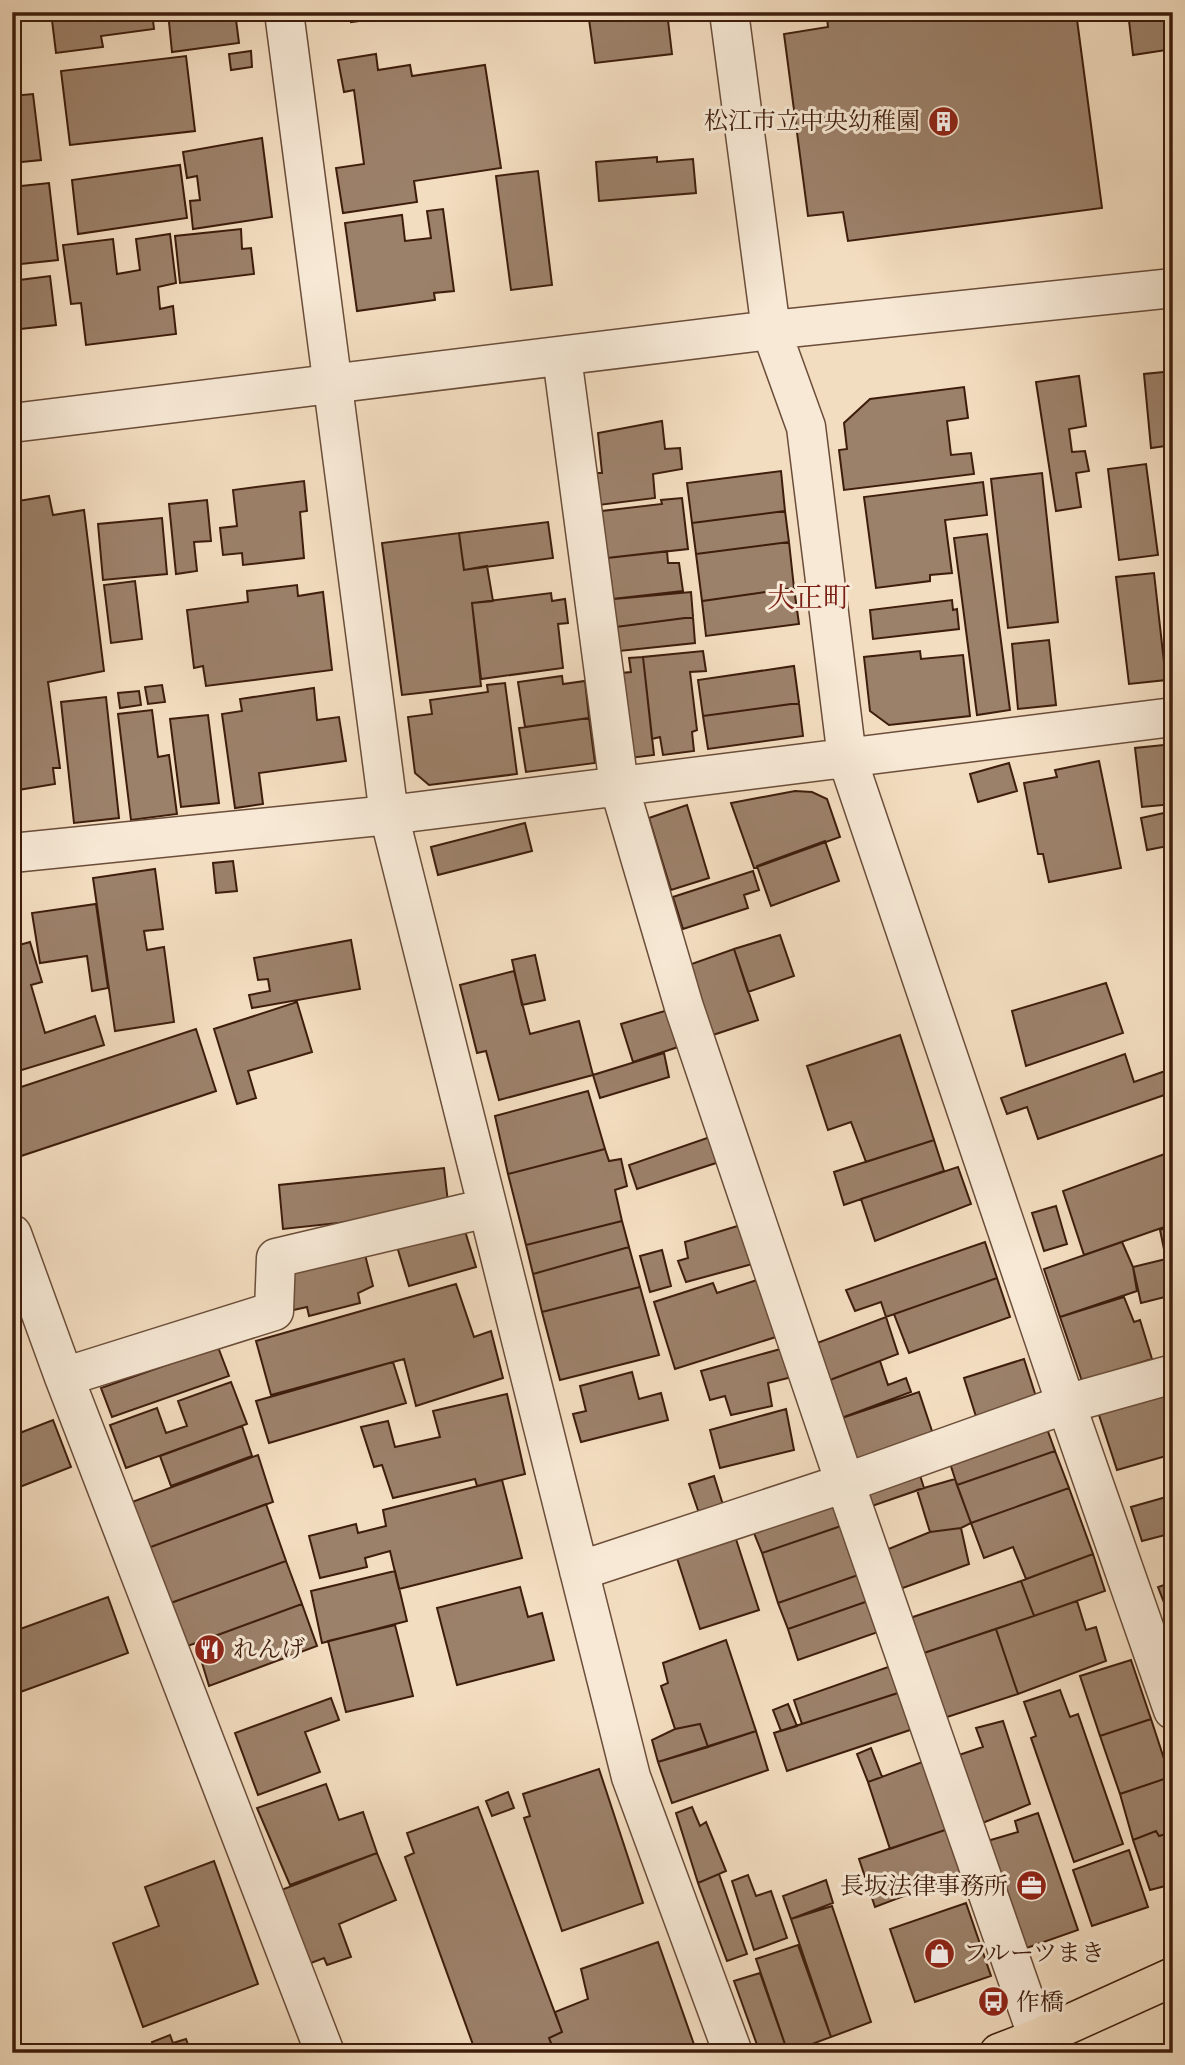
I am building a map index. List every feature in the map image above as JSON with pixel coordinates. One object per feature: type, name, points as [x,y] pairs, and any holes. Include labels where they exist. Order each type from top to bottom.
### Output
[{"type":"main road","points":[[999,2053],[1173,1977]]},
{"type":"street","points":[[284,12],[389,815],[631,1777],[733,2053]]},
{"type":"street","points":[[729,12],[771,330],[806,427],[847,758],[1173,1710]]},
{"type":"street","points":[[12,423],[771,330],[1173,288]]},
{"type":"street","points":[[562,357],[619,786],[684,1007],[845,1483],[1038,2038]]},
{"type":"street","points":[[12,853],[389,815],[1173,717]]},
{"type":"street","points":[[64,1377],[274,1311],[276,1258],[487,1209]]},
{"type":"street","points":[[12,1234],[64,1377],[325,2053]]},
{"type":"street","points":[[579,1571],[845,1483],[1066,1404],[1173,1374]]},
{"type":"shaded area","points":[[1173,63],[1173,137],[1164,64]]},
{"type":"building","points":[[51,12],[152,12],[154,29],[101,36],[103,47],[56,53]]},
{"type":"building","points":[[168,12],[235,12],[239,43],[172,52]]},
{"type":"building","points":[[350,12],[426,12],[351,22]]},
{"type":"building","points":[[588,12],[667,12],[672,54],[595,63]]},
{"type":"building","name":"松江市立中央幼稚園","points":[[881,12],[1076,12],[1102,208],[848,241],[843,212],[808,216],[784,34],[828,27],[827,18]]},
{"type":"building","points":[[1128,12],[1173,12],[1173,49],[1133,55]]},
{"type":"building","points":[[251,51],[252,67],[231,70],[229,54]]},
{"type":"building","points":[[376,54],[378,70],[410,65],[412,76],[485,65],[501,168],[414,181],[417,202],[343,213],[336,168],[364,164],[354,90],[344,92],[338,60]]},
{"type":"building","points":[[186,56],[195,131],[70,145],[61,71]]},
{"type":"building","points":[[33,94],[41,160],[12,163],[12,96]]},
{"type":"building","points":[[262,138],[272,217],[193,229],[190,201],[200,200],[197,176],[187,178],[183,152]]},
{"type":"building","points":[[657,157],[657,162],[693,159],[696,193],[599,201],[596,162]]},
{"type":"building","points":[[180,165],[187,218],[78,234],[72,180]]},
{"type":"building","points":[[538,171],[552,285],[511,290],[496,176]]},
{"type":"building","points":[[49,183],[58,260],[12,265],[12,187]]},
{"type":"building","points":[[443,209],[454,291],[434,293],[435,300],[357,311],[345,223],[402,215],[405,241],[431,238],[427,211]]},
{"type":"building","points":[[241,229],[242,249],[251,248],[254,274],[180,283],[175,236]]},
{"type":"building","points":[[170,234],[176,283],[158,287],[160,309],[173,306],[176,334],[86,345],[81,303],[71,304],[63,245],[113,239],[117,274],[140,270],[136,239]]},
{"type":"building","points":[[50,276],[56,325],[12,330],[12,281]]},
{"type":"building","points":[[1173,371],[1173,445],[1151,448],[1144,374]]},
{"type":"building","points":[[1079,376],[1086,426],[1069,429],[1072,452],[1085,451],[1089,471],[1076,473],[1081,507],[1056,511],[1036,382]]},
{"type":"building","points":[[964,387],[968,418],[947,421],[951,455],[971,453],[974,474],[844,490],[839,450],[847,449],[844,423],[870,399]]},
{"type":"building","points":[[662,421],[665,449],[680,448],[682,469],[653,474],[655,498],[599,505],[596,473],[602,473],[598,433]]},
{"type":"building","points":[[1146,464],[1158,555],[1119,560],[1108,469]]},
{"type":"building","points":[[781,471],[785,511],[692,523],[687,483]]},
{"type":"building","points":[[1042,473],[1058,622],[1008,628],[991,479]]},
{"type":"building","points":[[304,481],[307,511],[300,512],[304,558],[243,565],[242,553],[223,555],[220,528],[237,526],[233,490]]},
{"type":"building","points":[[983,482],[987,515],[945,520],[952,573],[930,575],[930,581],[876,588],[864,497]]},
{"type":"building","points":[[49,496],[53,515],[84,510],[104,671],[48,682],[60,768],[53,768],[55,784],[12,791],[12,502]]},
{"type":"building","points":[[682,498],[688,549],[599,559],[593,512],[662,504],[661,500]]},
{"type":"building","points":[[207,500],[211,541],[194,542],[197,571],[176,574],[169,504]]},
{"type":"building","points":[[785,511],[789,542],[696,554],[692,523]]},
{"type":"building","points":[[162,518],[167,574],[103,580],[98,524]]},
{"type":"building","points":[[548,522],[553,558],[464,570],[459,533]]},
{"type":"building","points":[[459,533],[464,570],[487,566],[493,601],[472,603],[481,686],[402,695],[382,543]]},
{"type":"building","points":[[987,534],[1010,710],[977,715],[954,538]]},
{"type":"building","points":[[789,542],[794,588],[702,601],[696,554]]},
{"type":"building","points":[[667,551],[668,563],[679,563],[683,591],[603,600],[599,559]]},
{"type":"building","points":[[1154,573],[1166,680],[1129,684],[1116,577]]},
{"type":"building","points":[[135,581],[142,639],[111,643],[104,585]]},
{"type":"building","points":[[297,585],[298,596],[323,592],[332,670],[206,686],[203,666],[194,668],[187,610],[248,602],[247,591]]},
{"type":"building","points":[[1173,585],[1173,655],[1164,586]]},
{"type":"building","points":[[794,588],[799,624],[706,636],[702,601]]},
{"type":"building","points":[[691,592],[693,617],[608,628],[603,600]]},
{"type":"building","points":[[551,593],[552,601],[565,599],[568,623],[558,624],[563,668],[481,679],[472,603]]},
{"type":"building","points":[[952,600],[953,610],[957,609],[959,629],[873,639],[870,610]]},
{"type":"building","points":[[693,617],[695,643],[610,652],[608,628]]},
{"type":"building","points":[[1049,640],[1056,705],[1018,709],[1012,644]]},
{"type":"building","points":[[703,651],[706,671],[690,672],[697,730],[692,732],[694,751],[663,755],[660,737],[652,739],[643,657]]},
{"type":"building","points":[[920,651],[921,659],[963,655],[970,716],[889,725],[870,711],[864,657]]},
{"type":"building","points":[[643,657],[654,755],[630,758],[621,673],[631,672],[629,658]]},
{"type":"building","points":[[794,666],[799,703],[703,716],[698,680]]},
{"type":"building","points":[[562,676],[563,684],[585,681],[589,718],[525,727],[518,682]]},
{"type":"building","points":[[505,683],[517,774],[429,785],[415,773],[408,717],[432,714],[430,700],[488,692],[487,685]]},
{"type":"building","points":[[162,685],[165,702],[148,704],[145,687]]},
{"type":"building","points":[[314,688],[317,720],[339,717],[346,761],[259,773],[263,804],[235,808],[222,714],[242,711],[240,699]]},
{"type":"building","points":[[139,691],[141,705],[120,708],[118,693]]},
{"type":"building","points":[[106,697],[119,818],[74,823],[61,702]]},
{"type":"building","points":[[799,703],[803,736],[708,749],[703,716]]},
{"type":"building","points":[[152,710],[158,757],[169,755],[177,814],[131,820],[118,714]]},
{"type":"building","points":[[208,715],[219,803],[181,807],[170,719]]},
{"type":"building","points":[[589,718],[595,763],[526,772],[519,728]]},
{"type":"building","points":[[1173,744],[1173,804],[1142,807],[1135,748]]},
{"type":"building","points":[[1099,761],[1121,868],[1049,882],[1043,854],[1038,854],[1024,783],[1057,777],[1055,770]]},
{"type":"building","points":[[1009,763],[1017,791],[978,802],[970,774]]},
{"type":"building","points":[[795,791],[812,792],[827,799],[840,837],[754,868],[731,803]]},
{"type":"building","points":[[687,805],[709,878],[671,890],[649,818]]},
{"type":"building","points":[[1173,811],[1173,845],[1147,850],[1141,818]]},
{"type":"building","points":[[525,823],[532,851],[438,875],[431,847]]},
{"type":"building","points":[[825,841],[839,881],[771,906],[757,866]]},
{"type":"building","points":[[233,861],[237,891],[216,893],[213,863]]},
{"type":"building","points":[[155,869],[163,929],[144,931],[147,950],[164,947],[174,1022],[115,1031],[93,878]]},
{"type":"building","points":[[753,871],[759,890],[744,895],[748,908],[683,929],[673,897]]},
{"type":"building","points":[[12,890],[20,944],[12,946]]},
{"type":"building","points":[[96,904],[108,988],[92,991],[87,956],[40,963],[32,913]]},
{"type":"building","points":[[780,935],[794,976],[748,992],[734,949]]},
{"type":"building","points":[[351,940],[360,989],[252,1008],[249,995],[270,991],[268,979],[258,980],[254,958]]},
{"type":"building","points":[[30,942],[42,982],[31,985],[45,1033],[95,1016],[104,1045],[12,1073],[12,947]]},
{"type":"building","points":[[734,949],[758,1020],[707,1037],[683,967]]},
{"type":"building","points":[[535,955],[545,1000],[522,1005],[512,960]]},
{"type":"building","points":[[514,971],[530,1034],[579,1021],[593,1075],[499,1100],[486,1051],[477,1053],[460,985]]},
{"type":"building","points":[[1106,983],[1123,1033],[1026,1066],[1012,1011]]},
{"type":"building","points":[[1173,993],[1173,1030],[1165,995]]},
{"type":"building","points":[[297,1002],[312,1052],[248,1071],[256,1098],[237,1104],[214,1029]]},
{"type":"building","points":[[668,1010],[678,1047],[633,1062],[621,1024]]},
{"type":"building","points":[[196,1029],[216,1091],[12,1159],[12,1090]]},
{"type":"building","points":[[900,1035],[934,1140],[866,1162],[851,1122],[828,1130],[807,1066]]},
{"type":"building","points":[[664,1053],[669,1077],[600,1098],[593,1075]]},
{"type":"building","points":[[1125,1054],[1134,1082],[1168,1070],[1173,1081],[1173,1092],[1038,1139],[1027,1107],[1007,1114],[1001,1098]]},
{"type":"building","points":[[588,1091],[605,1149],[508,1174],[495,1116]]},
{"type":"building","points":[[710,1137],[719,1162],[637,1189],[629,1165]]},
{"type":"building","points":[[934,1140],[944,1171],[844,1205],[834,1172]]},
{"type":"building","points":[[605,1149],[609,1161],[621,1159],[627,1186],[615,1190],[622,1221],[526,1245],[508,1174]]},
{"type":"building","points":[[1173,1151],[1173,1224],[1084,1255],[1063,1191]]},
{"type":"building","points":[[958,1167],[971,1204],[875,1241],[861,1199]]},
{"type":"building","points":[[444,1168],[449,1211],[283,1229],[279,1185]]},
{"type":"building","points":[[1056,1206],[1067,1244],[1044,1251],[1032,1213]]},
{"type":"building","points":[[462,1221],[476,1267],[409,1286],[395,1240]]},
{"type":"building","points":[[622,1221],[629,1247],[533,1274],[526,1245]]},
{"type":"building","points":[[744,1224],[756,1263],[686,1282],[678,1261],[688,1258],[685,1242]]},
{"type":"building","points":[[1173,1225],[1173,1295],[1141,1303],[1133,1267],[1166,1259],[1160,1230]]},
{"type":"building","points":[[985,1242],[997,1278],[886,1317],[881,1302],[855,1311],[846,1290]]},
{"type":"building","points":[[1122,1242],[1133,1267],[1137,1291],[1060,1317],[1044,1269]]},
{"type":"building","points":[[362,1243],[373,1286],[358,1293],[360,1303],[309,1316],[307,1307],[289,1311],[281,1261]]},
{"type":"building","points":[[629,1247],[640,1287],[542,1312],[533,1274]]},
{"type":"building","points":[[662,1250],[671,1286],[650,1292],[640,1256]]},
{"type":"building","points":[[997,1278],[1010,1317],[909,1353],[894,1314]]},
{"type":"building","points":[[760,1279],[779,1336],[675,1369],[654,1302],[713,1283],[717,1293]]},
{"type":"building","points":[[456,1284],[474,1337],[491,1331],[503,1378],[416,1406],[404,1359],[271,1395],[256,1341]]},
{"type":"building","points":[[640,1287],[659,1355],[560,1380],[542,1312]]},
{"type":"building","points":[[1124,1297],[1134,1322],[1140,1320],[1152,1359],[1082,1381],[1060,1317]]},
{"type":"building","points":[[886,1317],[898,1354],[830,1380],[817,1343]]},
{"type":"building","points":[[218,1347],[229,1376],[112,1417],[101,1388]]},
{"type":"building","points":[[784,1348],[792,1377],[768,1383],[772,1406],[731,1415],[725,1396],[710,1400],[701,1371]]},
{"type":"building","points":[[1024,1359],[1038,1403],[978,1423],[964,1378]]},
{"type":"building","points":[[880,1361],[888,1385],[906,1378],[911,1392],[836,1420],[830,1380]]},
{"type":"building","points":[[393,1362],[406,1403],[269,1443],[256,1401]]},
{"type":"building","points":[[632,1372],[639,1399],[661,1393],[668,1420],[581,1442],[573,1414],[586,1411],[580,1386]]},
{"type":"building","points":[[231,1382],[247,1424],[126,1468],[110,1425],[157,1408],[166,1433],[187,1426],[178,1401]]},
{"type":"building","points":[[1173,1391],[1173,1454],[1117,1470],[1097,1409]]},
{"type":"building","points":[[919,1392],[934,1437],[851,1465],[836,1420]]},
{"type":"building","points":[[507,1394],[525,1474],[477,1486],[475,1479],[393,1498],[382,1465],[374,1467],[361,1427],[388,1421],[395,1447],[440,1437],[433,1411]]},
{"type":"building","points":[[786,1409],[794,1450],[720,1468],[710,1430]]},
{"type":"building","points":[[53,1420],[71,1467],[12,1490],[12,1436]]},
{"type":"building","points":[[242,1426],[252,1456],[171,1486],[160,1456]]},
{"type":"building","points":[[1046,1426],[1055,1451],[957,1485],[948,1457]]},
{"type":"building","points":[[1055,1451],[1069,1488],[971,1523],[957,1485]]},
{"type":"building","points":[[258,1455],[273,1502],[148,1548],[132,1502]]},
{"type":"building","points":[[918,1469],[924,1488],[872,1506],[865,1487]]},
{"type":"building","points":[[714,1476],[724,1508],[700,1516],[689,1484]]},
{"type":"building","points":[[955,1479],[971,1523],[961,1528],[930,1532],[917,1490]]},
{"type":"building","points":[[502,1480],[522,1558],[399,1589],[390,1551],[365,1558],[367,1567],[320,1578],[309,1536],[356,1524],[358,1533],[386,1526],[383,1510]]},
{"type":"building","points":[[1069,1488],[1093,1554],[1026,1579],[1013,1547],[984,1558],[971,1523]]},
{"type":"building","points":[[1173,1495],[1173,1533],[1142,1541],[1131,1507]]},
{"type":"building","points":[[835,1501],[844,1525],[762,1553],[752,1528]]},
{"type":"building","points":[[266,1504],[286,1561],[168,1604],[148,1548]]},
{"type":"building","points":[[844,1525],[861,1574],[778,1603],[762,1553]]},
{"type":"building","points":[[961,1528],[969,1564],[900,1589],[886,1550],[930,1532]]},
{"type":"building","points":[[734,1533],[759,1610],[700,1629],[675,1552]]},
{"type":"building","points":[[1093,1554],[1105,1591],[1034,1616],[1021,1581]]},
{"type":"building","points":[[286,1561],[302,1604],[185,1647],[168,1604]]},
{"type":"building","points":[[395,1571],[407,1621],[322,1643],[311,1591]]},
{"type":"building","points":[[861,1574],[871,1600],[788,1629],[778,1603]]},
{"type":"building","points":[[1021,1581],[1034,1616],[921,1654],[910,1618]]},
{"type":"building","points":[[1173,1582],[1173,1617],[1170,1618],[1158,1587]]},
{"type":"building","points":[[520,1587],[528,1617],[542,1613],[554,1660],[457,1685],[437,1608]]},
{"type":"building","points":[[108,1597],[128,1653],[12,1695],[12,1632]]},
{"type":"building","points":[[871,1600],[881,1631],[798,1660],[788,1629]]},
{"type":"building","points":[[1077,1601],[1086,1630],[1096,1627],[1106,1661],[1018,1694],[996,1629]]},
{"type":"building","points":[[302,1604],[317,1646],[209,1686],[196,1643]]},
{"type":"building","points":[[395,1625],[413,1696],[346,1712],[328,1641]]},
{"type":"building","points":[[996,1629],[1018,1694],[941,1719],[921,1654]]},
{"type":"building","points":[[726,1640],[756,1731],[708,1747],[700,1724],[675,1729],[661,1686],[668,1683],[663,1663]]},
{"type":"building","points":[[1131,1660],[1151,1719],[1100,1736],[1080,1676]]},
{"type":"building","points":[[891,1666],[901,1692],[802,1724],[794,1700]]},
{"type":"building","points":[[1060,1690],[1070,1717],[1078,1714],[1123,1844],[1074,1862],[1031,1738],[1036,1736],[1024,1702]]},
{"type":"building","points":[[901,1692],[913,1729],[787,1771],[774,1733]]},
{"type":"building","points":[[331,1698],[339,1720],[305,1732],[320,1772],[258,1795],[235,1733]]},
{"type":"building","points":[[788,1704],[797,1726],[781,1731],[773,1710]]},
{"type":"building","points":[[1151,1719],[1170,1777],[1120,1794],[1100,1736]]},
{"type":"building","points":[[1003,1721],[1030,1804],[980,1824],[956,1756],[983,1747],[976,1728]]},
{"type":"building","points":[[700,1724],[708,1747],[658,1762],[652,1740],[675,1729]]},
{"type":"building","points":[[756,1731],[768,1770],[672,1803],[658,1762]]},
{"type":"building","points":[[871,1748],[882,1777],[868,1782],[857,1754]]},
{"type":"building","points":[[925,1761],[948,1829],[890,1849],[868,1782]]},
{"type":"building","points":[[599,1769],[643,1903],[562,1931],[524,1818],[530,1816],[523,1794]]},
{"type":"building","points":[[1170,1777],[1173,1786],[1173,1832],[1159,1836],[1156,1831],[1133,1840],[1120,1794]]},
{"type":"building","points":[[326,1784],[339,1820],[363,1812],[377,1853],[290,1885],[257,1808]]},
{"type":"building","points":[[508,1792],[514,1808],[492,1816],[486,1801]]},
{"type":"building","points":[[478,1807],[562,2032],[549,2038],[555,2053],[476,2053],[405,1857],[414,1853],[407,1833]]},
{"type":"building","points":[[692,1807],[700,1826],[706,1822],[726,1871],[698,1883],[676,1813]]},
{"type":"building","name":"長坂法律事務所","points":[[1038,1813],[1078,1930],[1021,1950],[984,1842],[1018,1832],[1015,1821]]},
{"type":"building","points":[[948,1829],[962,1874],[875,1907],[859,1859]]},
{"type":"building","points":[[1156,1831],[1159,1836],[1173,1832],[1173,1895],[1169,1885],[1150,1890],[1133,1840]]},
{"type":"building","points":[[1129,1850],[1148,1907],[1092,1926],[1073,1870]]},
{"type":"building","points":[[377,1853],[396,1900],[339,1924],[351,1957],[327,1965],[324,1958],[303,1966],[276,1892]]},
{"type":"building","points":[[214,1861],[258,1984],[143,2027],[113,1943],[159,1926],[145,1887]]},
{"type":"building","points":[[719,1874],[747,1954],[727,1961],[698,1883]]},
{"type":"building","points":[[748,1875],[756,1896],[771,1891],[787,1938],[754,1950],[732,1881]]},
{"type":"building","points":[[826,1880],[833,1903],[791,1919],[783,1896]]},
{"type":"building","name":"フルーツまき","points":[[966,1903],[991,1976],[915,2002],[890,1929]]},
{"type":"building","points":[[832,1906],[871,2022],[831,2037],[791,1919]]},
{"type":"building","points":[[658,1942],[697,2053],[555,2053],[549,2038],[562,2032],[555,2012],[588,1999],[581,1969]]},
{"type":"building","points":[[798,1945],[831,2037],[788,2053],[756,1959]]},
{"type":"building","points":[[760,1973],[788,2053],[760,2053],[734,1981]]},
{"type":"building","points":[[170,2035],[173,2043],[186,2039],[191,2053],[156,2053],[152,2042]]},
{"type":"building","points":[[458,2045],[461,2053],[433,2053]]},
{"type":"building","points":[[1173,2045],[1173,2053],[1153,2053]]},
{"type":"place","name":"松江市立中央幼稚園","points":[[943,121]]},
{"type":"place","name":"れんげ","points":[[210,1649]]},
{"type":"place","name":"長坂法律事務所","points":[[1031,1886]]},
{"type":"place","name":"フルーツまき","points":[[940,1953]]},
{"type":"place","name":"作橋","points":[[993,2002]]},
{"type":"district","name":"大正町","points":[[809,597]]}]
